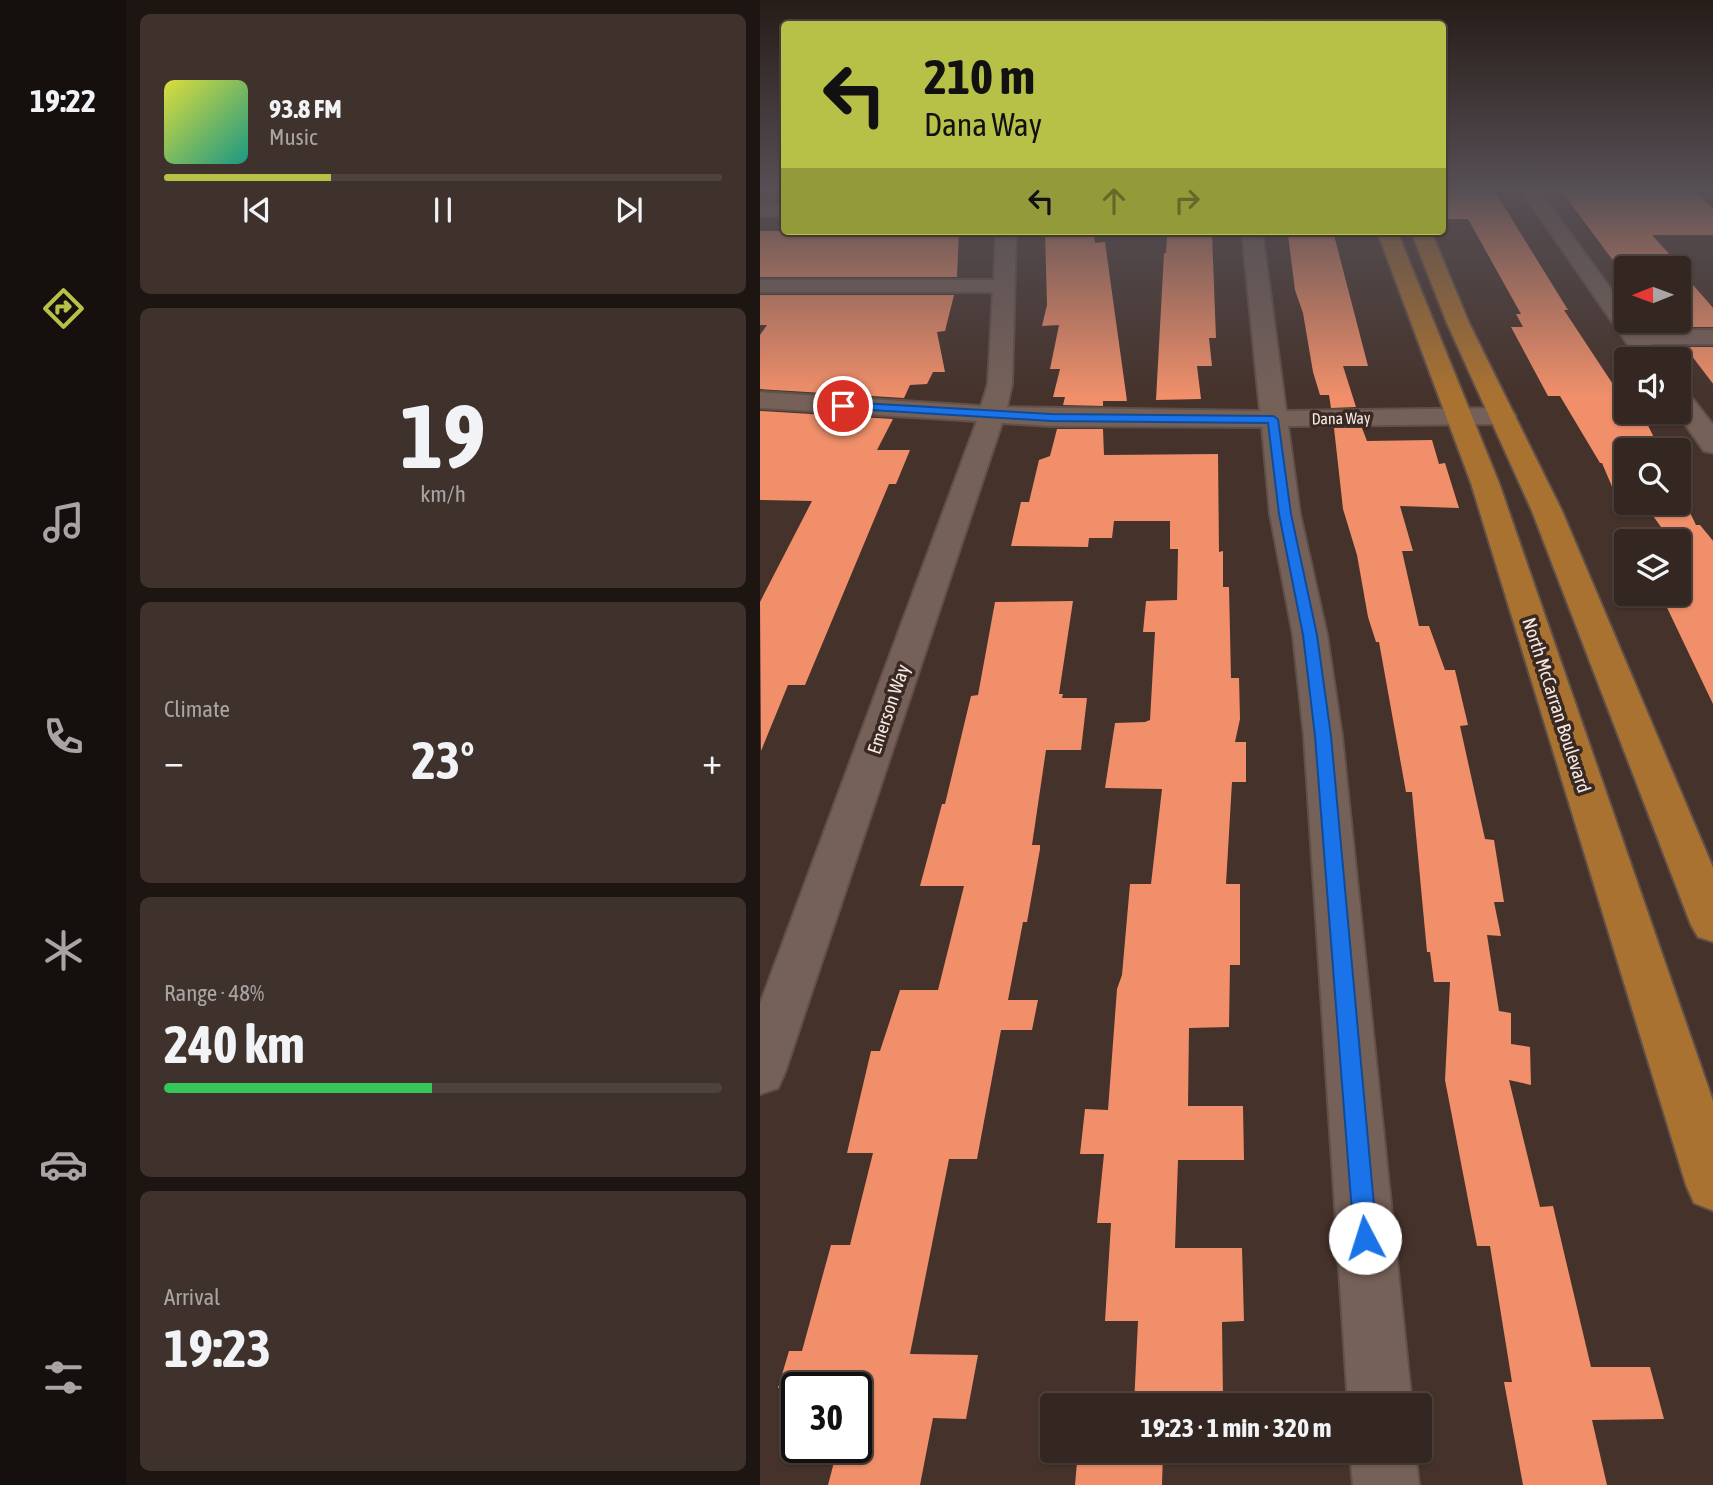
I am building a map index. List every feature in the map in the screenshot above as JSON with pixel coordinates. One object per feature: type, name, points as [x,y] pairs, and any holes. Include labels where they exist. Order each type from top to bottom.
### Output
[{"type":"main road","name":"North McCarran Boulevard","points":[[1397,258],[1485,483],[1714,1185]]},
{"type":"main road","points":[[1432,258],[1458,323],[1547,511],[1714,925]]},
{"type":"street","name":"Emerson Way","points":[[760,1072],[992,415],[1000,384],[1005,258]]},
{"type":"street","points":[[1255,258],[1285,514],[1310,635],[1323,736],[1379,1393]]},
{"type":"street","points":[[1578,258],[1641,347]]},
{"type":"street","points":[[760,286],[1004,286]]},
{"type":"street","points":[[1634,337],[1714,337]]},
{"type":"street","name":"Dana Way","points":[[760,400],[992,415],[1273,419],[1503,416]]},
{"type":"street","points":[[1691,414],[1714,445]]},
{"type":"street","points":[[1385,1463],[1386,1485]]},
{"type":"building","points":[[760,258],[958,258],[957,277],[760,277]]},
{"type":"building","points":[[1046,258],[1107,258],[1127,401],[1103,401],[1103,406],[1063,405],[1065,397],[1053,397],[1060,369],[1050,369],[1059,325],[1042,326],[1047,305]]},
{"type":"building","points":[[1164,258],[1213,258],[1216,338],[1209,338],[1212,366],[1197,366],[1201,399],[1156,400]]},
{"type":"building","points":[[1291,258],[1340,258],[1368,366],[1343,366],[1356,407],[1331,408],[1329,395],[1320,395],[1313,372],[1303,313],[1295,290]]},
{"type":"building","points":[[1490,258],[1536,258],[1568,310],[1564,310],[1614,386],[1614,424],[1647,424],[1654,438],[1614,438],[1614,489],[1602,463],[1560,396],[1548,396],[1511,327],[1523,327],[1516,314],[1521,314]]},
{"type":"building","points":[[1691,283],[1714,309],[1714,327],[1691,327]]},
{"type":"building","points":[[760,295],[954,295],[945,331],[937,332],[945,372],[933,372],[927,384],[910,385],[904,398],[760,389],[760,335],[767,325],[760,325]]},
{"type":"building","points":[[1691,347],[1714,347],[1714,385],[1691,355]]},
{"type":"building","points":[[760,411],[893,419],[877,450],[910,450],[896,484],[889,484],[805,685],[788,685],[761,751],[760,602],[812,501],[760,500]]},
{"type":"building","points":[[1334,428],[1362,428],[1367,441],[1432,440],[1439,464],[1445,463],[1459,508],[1400,506],[1413,551],[1402,551],[1419,626],[1429,626],[1445,670],[1455,670],[1468,725],[1460,726],[1485,839],[1494,840],[1504,902],[1494,902],[1501,936],[1487,935],[1499,1011],[1511,1013],[1511,1044],[1530,1047],[1531,1085],[1509,1080],[1540,1207],[1553,1206],[1591,1367],[1650,1367],[1664,1419],[1592,1420],[1607,1485],[1523,1485],[1504,1382],[1512,1382],[1490,1246],[1477,1246],[1445,1080],[1450,982],[1434,982],[1430,952],[1427,952],[1412,792],[1406,792],[1379,642],[1376,642],[1368,617],[1357,555],[1343,509]]},
{"type":"building","points":[[1057,429],[1103,429],[1104,455],[1218,454],[1219,552],[1223,551],[1223,587],[1229,587],[1231,678],[1239,678],[1240,719],[1235,742],[1246,742],[1246,782],[1232,782],[1226,884],[1240,884],[1240,965],[1230,965],[1229,1027],[1189,1028],[1188,1106],[1243,1106],[1244,1160],[1178,1160],[1175,1248],[1242,1248],[1244,1321],[1222,1322],[1223,1393],[1135,1393],[1138,1321],[1105,1321],[1111,1223],[1097,1223],[1104,1154],[1080,1154],[1085,1109],[1108,1110],[1117,989],[1122,975],[1130,884],[1151,884],[1162,789],[1105,788],[1115,723],[1150,720],[1155,632],[1143,632],[1146,601],[1177,600],[1178,549],[1170,549],[1170,521],[1114,521],[1112,538],[1089,538],[1088,547],[1011,546],[1021,502],[1029,502],[1039,460],[1050,456]]},
{"type":"building","points":[[1652,515],[1691,515],[1696,525],[1700,525],[1714,542],[1714,706],[1666,606],[1691,606],[1691,529],[1662,529]]},
{"type":"building","points":[[1073,601],[1059,694],[1063,694],[1062,698],[1087,698],[1081,750],[1046,750],[1032,845],[1040,845],[1040,849],[1027,922],[1023,922],[1008,1000],[1038,1000],[1032,1030],[1001,1030],[977,1159],[949,1159],[910,1354],[978,1355],[966,1419],[933,1418],[920,1485],[828,1485],[834,1463],[872,1463],[872,1372],[783,1372],[789,1351],[802,1351],[831,1245],[850,1245],[873,1153],[847,1153],[871,1051],[880,1051],[900,990],[938,990],[964,886],[920,886],[942,804],[945,804],[971,696],[978,695],[995,602]]},
{"type":"building","points":[[1077,1463],[1163,1463],[1162,1485],[1075,1485]]},
{"type":"route","points":[[843,406],[1051,418],[1273,419],[1285,514],[1310,635],[1323,736],[1365,1238]]}]
